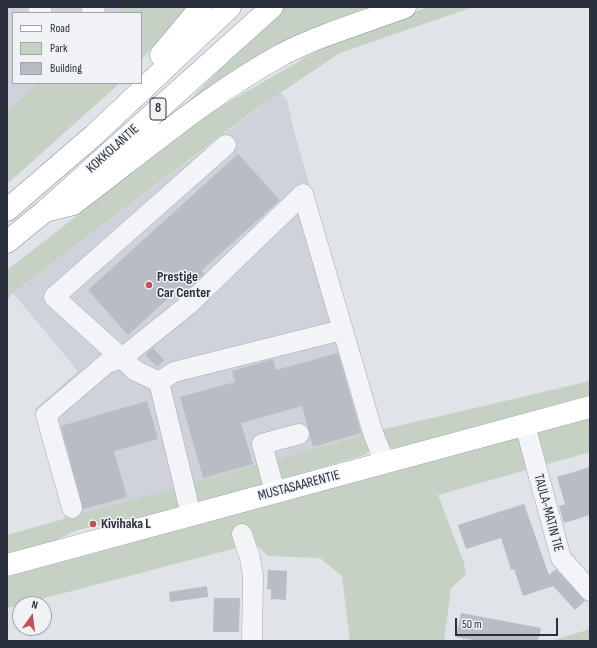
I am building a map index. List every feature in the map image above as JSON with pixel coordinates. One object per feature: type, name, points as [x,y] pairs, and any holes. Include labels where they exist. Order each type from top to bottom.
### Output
[{"type":"main road","points":[[142,78],[201,7]]},
{"type":"main road","name":"KOKKOLANTIE","points":[[7,210],[94,135],[230,7]]},
{"type":"main road","name":"KOKKOLANTIE","points":[[7,242],[45,211],[272,7]]},
{"type":"main road","points":[[45,211],[73,204],[213,98],[284,54],[327,35],[405,7]]},
{"type":"main road","points":[[94,135],[136,84]]},
{"type":"main road","name":"MUSTASAARENTIE","points":[[7,565],[590,407]]},
{"type":"street","points":[[159,382],[136,371],[54,297],[226,145]]},
{"type":"street","points":[[72,508],[46,415],[107,363],[122,358],[188,305],[303,194],[373,433],[385,463]]},
{"type":"street","points":[[159,382],[174,372],[342,330]]},
{"type":"street","points":[[159,382],[191,515]]},
{"type":"street","name":"TAULA-MATIN TIE","points":[[525,425],[561,558],[590,591]]},
{"type":"street","points":[[275,492],[262,444],[298,434]]},
{"type":"street","points":[[242,534],[250,558],[252,576],[252,641]]},
{"type":"shaded area","points":[[7,7],[121,7],[115,12],[12,12],[12,84],[37,84],[7,111]]},
{"type":"shaded area","points":[[280,92],[287,100],[294,131],[379,430],[65,519],[35,409],[78,371],[13,293]]},
{"type":"green space","points":[[121,7],[188,7],[142,59],[142,12],[115,12]]},
{"type":"green space","points":[[281,7],[379,7],[172,118]]},
{"type":"green space","points":[[429,7],[473,7],[340,53],[256,109],[13,293],[7,300],[7,270],[208,114],[341,37]]},
{"type":"green space","points":[[37,84],[119,84],[7,184],[7,111]]},
{"type":"green space","points":[[590,381],[590,395],[394,449],[385,445],[381,430]]},
{"type":"green space","points":[[590,418],[590,452],[438,495],[464,563],[466,575],[451,588],[444,641],[350,641],[342,576],[320,558],[268,556],[255,543],[52,596],[12,596],[12,607],[7,608],[7,577]]},
{"type":"green space","points":[[379,430],[371,448],[365,455],[150,517],[118,520],[75,531],[48,544],[7,554],[7,535]]},
{"type":"green space","points":[[590,629],[590,641],[551,641]]},
{"type":"building","points":[[238,154],[280,200],[201,271],[204,274],[182,295],[177,290],[128,335],[88,290]]},
{"type":"building","points":[[153,348],[164,360],[157,367],[145,355]]},
{"type":"building","points":[[338,353],[361,433],[313,447],[302,406],[241,423],[253,464],[203,478],[180,397],[235,382],[232,371],[273,359],[276,370]]},
{"type":"building","points":[[147,401],[158,439],[114,451],[127,497],[83,509],[61,426]]},
{"type":"building","points":[[590,467],[590,515],[564,523],[559,506],[565,504],[557,477]]},
{"type":"building","points":[[524,504],[549,575],[556,569],[585,601],[575,610],[553,586],[523,596],[514,569],[511,570],[501,538],[466,549],[458,525]]},
{"type":"building","points":[[268,570],[287,571],[286,600],[271,599],[271,589],[267,589]]},
{"type":"building","points":[[207,586],[208,597],[170,602],[169,592]]},
{"type":"building","points":[[214,598],[240,598],[239,632],[213,632]]},
{"type":"building","points":[[461,613],[541,628],[538,641],[479,641],[456,637]]},
{"type":"place","name":"Prestige Car Center","points":[[149,285]]},
{"type":"place","name":"Kivihaka L","points":[[93,524]]}]
